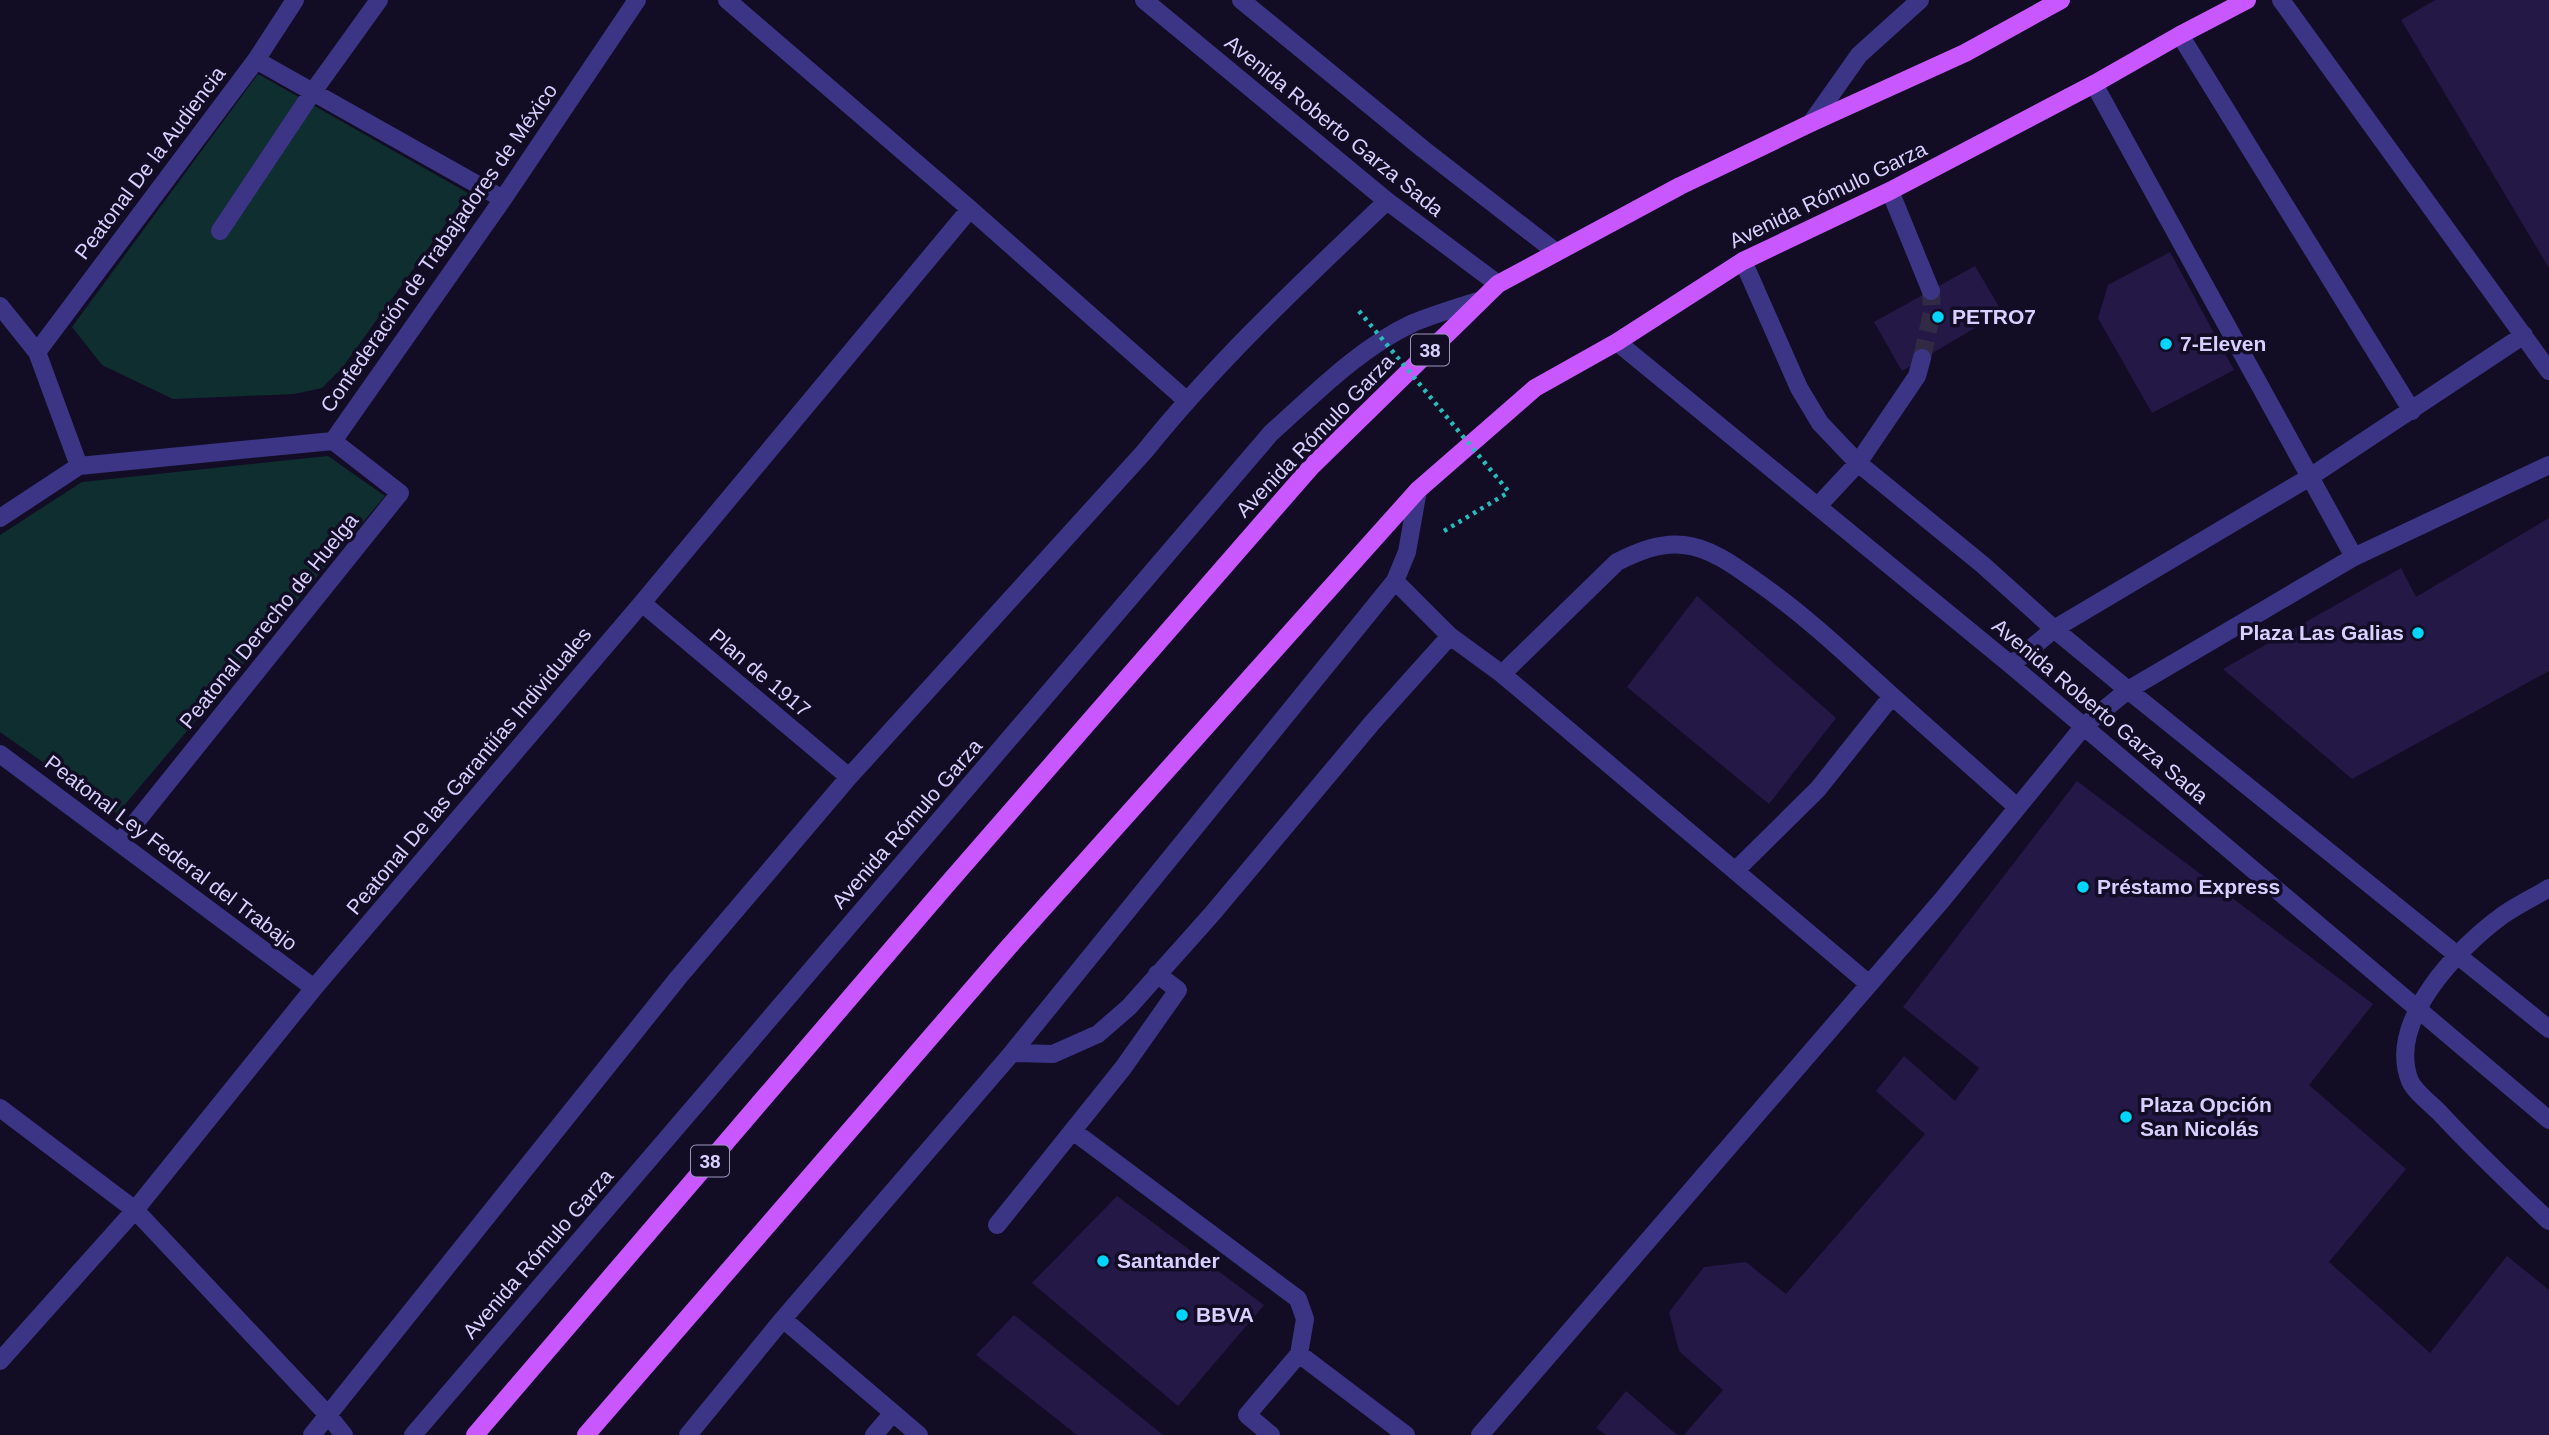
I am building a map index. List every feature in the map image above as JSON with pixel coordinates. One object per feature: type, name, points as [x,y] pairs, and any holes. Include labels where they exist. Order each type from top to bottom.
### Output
[{"type":"main road","name":"Avenida Rómulo Garza","points":[[475,1435],[944,888],[1311,467],[1498,284],[1680,186],[1965,53],[2061,0]]},
{"type":"main road","name":"Avenida Rómulo Garza","points":[[586,1435],[1006,950],[1418,490],[1535,388],[1618,342],[1743,261],[1890,191],[2247,0]]},
{"type":"street","name":"Peatonal De la Audiencia","points":[[37,352],[256,60],[295,0]]},
{"type":"street","points":[[220,231],[312,93],[379,0]]},
{"type":"street","name":"Confederación de Trabajadores de México","points":[[0,518],[79,466],[333,441],[503,199],[637,0]]},
{"type":"street","points":[[727,0],[1186,400]]},
{"type":"street","name":"Avenida Roberto Garza Sada","points":[[1144,0],[1387,201],[1498,284]]},
{"type":"street","name":"Avenida Roberto Garza Sada","points":[[1241,0],[1423,149],[1556,252]]},
{"type":"street","name":"Avenida Rómulo Garza","points":[[1811,123],[1859,55],[1920,0]]},
{"type":"street","points":[[2281,0],[2549,371]]},
{"type":"street","points":[[2180,35],[2412,411]]},
{"type":"street","points":[[256,60],[503,199]]},
{"type":"street","points":[[2094,84],[2354,557]]},
{"type":"street","points":[[1890,191],[1931,291]]},
{"type":"street","points":[[312,1435],[678,978],[849,777],[1146,451],[1186,400],[1276,306],[1387,201]]},
{"type":"street","name":"Peatonal De las Garantiías Individuales","points":[[0,1361],[135,1210],[314,988],[642,603],[970,209]]},
{"type":"street","name":"Avenida Roberto Garza Sada","points":[[1743,261],[1799,388],[1820,423],[1858,463],[1983,565],[2127,690],[2549,1029]]},
{"type":"street","name":"Avenida Rómulo Garza","points":[[413,1435],[1271,433],[1344,367],[1368,349],[1413,323],[1481,300]]},
{"type":"street","points":[[0,306],[37,352],[79,466]]},
{"type":"street","points":[[2011,665],[2054,629],[2310,477],[2524,335]]},
{"type":"street","name":"Avenida Roberto Garza Sada","points":[[1618,342],[2084,726],[2549,1120]]},
{"type":"street","points":[[1818,506],[1858,463],[1917,376],[1922,358]]},
{"type":"street","name":"Peatonal Derecho de Huelga","points":[[119,843],[400,493],[333,441]]},
{"type":"street","points":[[1480,1435],[1942,900],[2084,726],[2127,690],[2354,557],[2549,465]]},
{"type":"street","points":[[688,1435],[783,1318],[1012,1053],[1395,581],[1407,552],[1418,490]]},
{"type":"street","points":[[1502,674],[1617,562],[1639,551],[1684,545],[1711,552],[1798,610],[2017,807]]},
{"type":"street","points":[[1395,581],[1450,636],[1502,674],[1869,984]]},
{"type":"street","name":"Plan de 1917","points":[[642,603],[849,777]]},
{"type":"street","points":[[1012,1053],[1053,1054],[1098,1034],[1129,1007],[1450,636]]},
{"type":"street","points":[[1735,872],[1818,789],[1892,696]]},
{"type":"street","name":"Peatonal Ley Federal del Trabajo","points":[[0,754],[314,988]]},
{"type":"street","points":[[2549,888],[2503,915],[2458,954],[2418,1008],[2406,1036],[2405,1062],[2411,1083],[2487,1163],[2549,1221]]},
{"type":"street","points":[[997,1225],[1123,1068],[1178,990],[1157,974]]},
{"type":"street","points":[[0,1108],[135,1210],[344,1435]]},
{"type":"street","points":[[1073,1131],[1298,1298],[1305,1319],[1298,1354],[1247,1415],[1271,1435]]},
{"type":"street","points":[[783,1318],[919,1435]]},
{"type":"street","points":[[1298,1354],[1406,1435]]},
{"type":"street","points":[[874,1435],[892,1414]]},
{"type":"path","points":[[1359,311],[1509,492],[1407,552]]},
{"type":"green space","points":[[258,74],[468,193],[342,368],[322,388],[294,394],[173,399],[102,365],[72,327]]},
{"type":"green space","points":[[328,456],[385,496],[117,814],[0,732],[0,535],[82,482]]},
{"type":"building","points":[[2435,0],[2549,0],[2549,268],[2401,20]]},
{"type":"building","name":"7-Eleven","points":[[2170,252],[2234,370],[2152,413],[2098,318],[2108,285]]},
{"type":"building","name":"PETRO7","points":[[1975,266],[2002,312],[1902,371],[1874,322]]},
{"type":"building","name":"Plaza Las Galias","points":[[2549,518],[2549,671],[2352,779],[2223,669],[2401,568],[2416,597]]},
{"type":"building","points":[[1697,596],[1836,718],[1769,804],[1627,687]]},
{"type":"building","name":"Plaza Opción San Nicolás","points":[[2077,781],[2373,1004],[2309,1085],[2406,1169],[2329,1262],[2430,1353],[2507,1256],[2549,1290],[2549,1435],[1684,1435],[1723,1390],[1679,1351],[1669,1312],[1704,1267],[1746,1262],[1786,1294],[1925,1134],[1876,1091],[1904,1056],[1955,1101],[1979,1068],[1903,1007]]},
{"type":"building","points":[[1117,1196],[1264,1305],[1178,1406],[1032,1283]]},
{"type":"building","points":[[1014,1315],[1163,1435],[1077,1435],[976,1355]]},
{"type":"building","points":[[1626,1391],[1677,1435],[1606,1435],[1596,1428]]},
{"type":"tunnel","points":[[1922,358],[1932,312],[1931,291]]},
{"type":"place","name":"PETRO7","points":[[1938,317]]},
{"type":"place","name":"7-Eleven","points":[[2166,344]]},
{"type":"place","name":"Plaza Las Galias","points":[[2418,633]]},
{"type":"place","name":"Préstamo Express","points":[[2083,887]]},
{"type":"place","name":"Plaza Opción San Nicolás","points":[[2126,1117]]},
{"type":"place","name":"Santander","points":[[1103,1261]]},
{"type":"place","name":"BBVA","points":[[1182,1315]]}]
